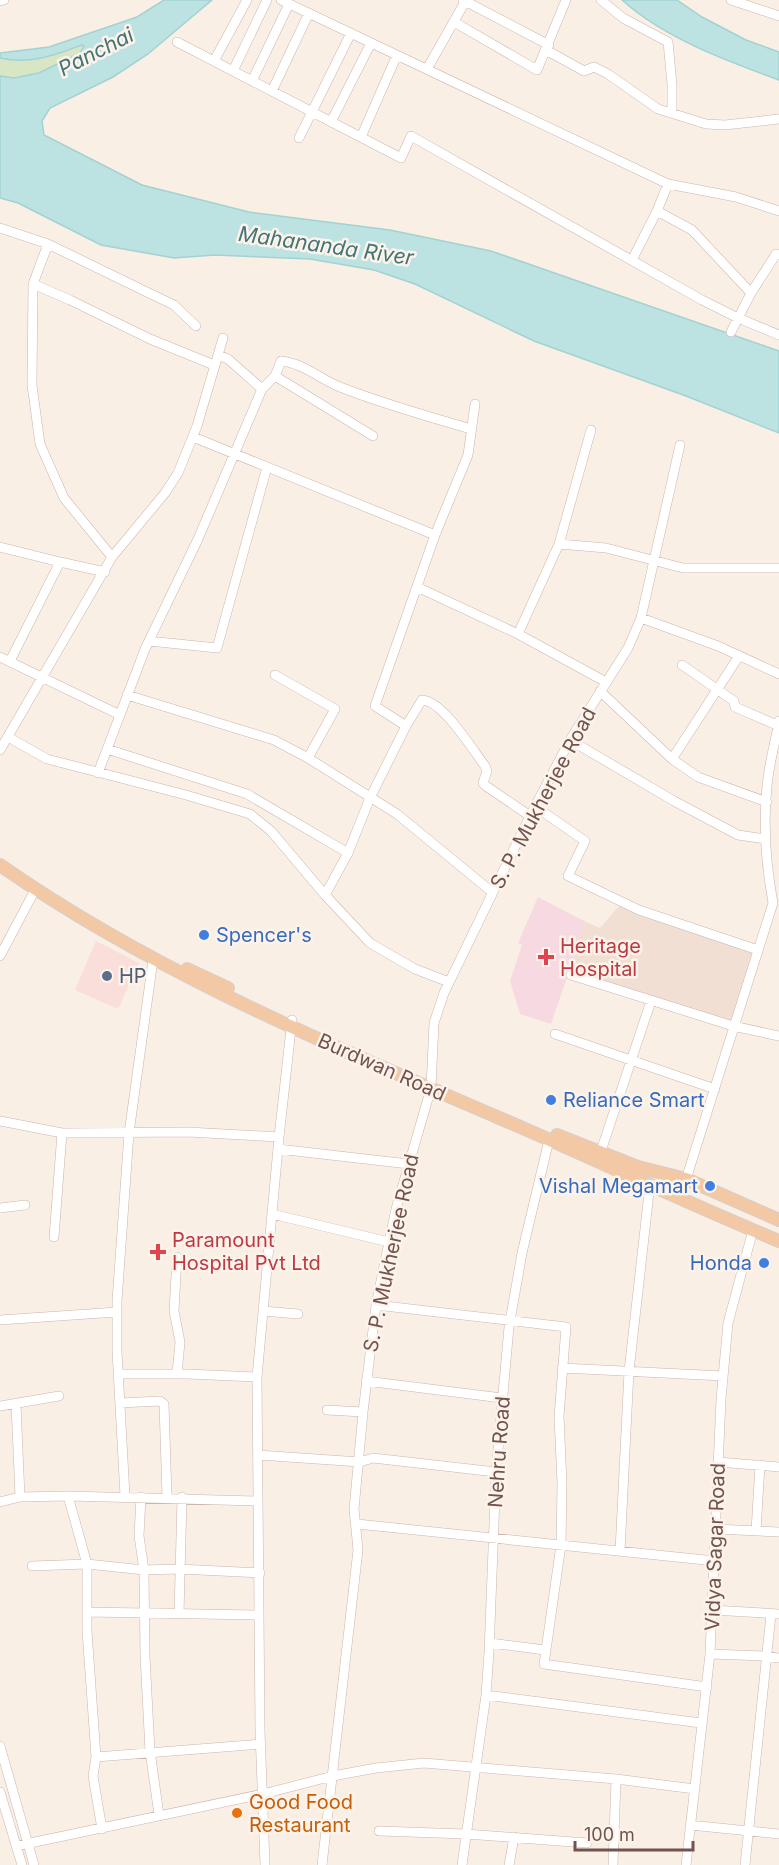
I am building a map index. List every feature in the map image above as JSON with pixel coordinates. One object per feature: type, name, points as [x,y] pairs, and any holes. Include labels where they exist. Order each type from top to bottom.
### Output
[{"type":"main road","name":"Burdwan Road","points":[[0,855],[45,887],[127,936],[292,1023]]},
{"type":"main road","name":"Burdwan Road","points":[[0,865],[88,923],[202,986],[550,1136],[650,1185],[779,1241]]},
{"type":"main road","name":"Burdwan Road","points":[[550,1136],[639,1167],[673,1174],[779,1220]]},
{"type":"street","points":[[214,61],[247,0]]},
{"type":"street","points":[[232,70],[267,0]]},
{"type":"street","points":[[427,69],[465,0],[584,71],[594,67],[601,70],[658,109],[706,124],[725,125],[779,119]]},
{"type":"street","points":[[454,22],[537,70],[566,0]]},
{"type":"street","points":[[601,0],[623,18],[668,42],[672,113]]},
{"type":"street","points":[[731,0],[779,16]]},
{"type":"street","points":[[252,81],[285,2],[668,184],[736,197],[779,211]]},
{"type":"street","points":[[272,91],[309,13]]},
{"type":"street","points":[[299,138],[351,33]]},
{"type":"street","points":[[177,42],[400,158],[411,136],[702,300],[779,335]]},
{"type":"street","points":[[331,122],[371,43]]},
{"type":"street","points":[[361,137],[398,55]]},
{"type":"street","points":[[632,261],[668,184]]},
{"type":"street","points":[[657,211],[692,230],[751,293]]},
{"type":"street","points":[[0,228],[48,244],[174,305],[196,326]]},
{"type":"street","points":[[48,244],[33,284],[32,385],[40,444],[64,498],[112,557]]},
{"type":"street","points":[[731,332],[751,293],[776,254],[779,255]]},
{"type":"street","points":[[33,284],[150,339],[214,365]]},
{"type":"street","points":[[0,750],[112,557],[165,493],[178,473],[193,437],[223,338]]},
{"type":"street","points":[[218,355],[228,359],[262,389]]},
{"type":"street","points":[[98,773],[149,641],[198,539],[262,389],[275,376],[281,361],[307,369],[337,386],[388,405],[471,429]]},
{"type":"street","points":[[275,376],[373,436]]},
{"type":"street","points":[[406,726],[375,706],[435,535],[468,456],[475,404]]},
{"type":"street","points":[[518,634],[559,544],[591,430]]},
{"type":"street","points":[[193,437],[435,535]]},
{"type":"street","name":"S. P. Mukherjee Road","points":[[322,1865],[358,1550],[354,1509],[366,1380],[376,1305],[389,1242],[432,1084],[434,1023],[449,982],[492,892],[570,740],[628,648],[641,618],[680,444]]},
{"type":"street","points":[[149,641],[217,648],[267,467]]},
{"type":"street","points":[[559,544],[606,548],[683,568],[779,568]]},
{"type":"street","points":[[0,547],[105,572]]},
{"type":"street","points":[[10,660],[60,562]]},
{"type":"street","points":[[417,587],[518,634],[606,682]]},
{"type":"street","points":[[641,618],[739,656],[779,675]]},
{"type":"street","points":[[672,759],[739,656]]},
{"type":"street","points":[[0,657],[120,715]]},
{"type":"street","points":[[677,1197],[686,1179],[773,903],[768,874],[766,839],[767,786],[779,724],[735,706],[734,701],[682,665]]},
{"type":"street","points":[[275,675],[335,710],[308,759]]},
{"type":"street","points":[[600,691],[672,759],[698,777],[767,802]]},
{"type":"street","points":[[127,695],[274,740],[397,814],[492,892]]},
{"type":"street","points":[[325,895],[348,853],[370,798],[406,726],[422,700],[426,700],[440,710],[485,766],[487,771],[483,783],[486,786],[585,842],[568,876],[639,910],[758,950]]},
{"type":"street","points":[[8,736],[47,759],[250,814],[271,831],[325,895],[370,943],[395,959],[449,982]]},
{"type":"street","points":[[570,740],[674,801],[738,835],[766,839]]},
{"type":"street","points":[[107,749],[247,794],[348,853]]},
{"type":"street","points":[[0,956],[36,890]]},
{"type":"street","points":[[125,1496],[117,1311],[129,1133],[153,960]]},
{"type":"street","points":[[571,975],[733,1026],[779,1036]]},
{"type":"street","points":[[600,1154],[651,1001]]},
{"type":"street","points":[[265,1865],[257,1501],[257,1377],[292,1023]]},
{"type":"street","points":[[555,1034],[715,1089]]},
{"type":"street","points":[[0,1121],[62,1133],[188,1132],[279,1137]]},
{"type":"street","points":[[54,1237],[62,1133]]},
{"type":"street","name":"Nehru Road","points":[[462,1865],[486,1695],[496,1472],[509,1327],[522,1253],[550,1136]]},
{"type":"street","points":[[278,1149],[409,1164]]},
{"type":"street","points":[[620,1551],[629,1371],[650,1185]]},
{"type":"street","points":[[0,1208],[25,1205]]},
{"type":"street","points":[[272,1214],[389,1242]]},
{"type":"street","name":"Vidya Sagar Road","points":[[686,1865],[710,1654],[718,1462],[728,1323],[753,1230]]},
{"type":"street","points":[[177,1257],[174,1311],[180,1342],[177,1374]]},
{"type":"street","points":[[376,1305],[566,1327],[559,1416],[562,1484],[561,1545],[544,1664],[707,1687]]},
{"type":"street","points":[[0,1320],[117,1311]]},
{"type":"street","points":[[263,1311],[298,1314]]},
{"type":"street","points":[[562,1368],[723,1376]]},
{"type":"street","points":[[118,1374],[257,1377]]},
{"type":"street","points":[[366,1380],[502,1398]]},
{"type":"street","points":[[0,1406],[59,1396]]},
{"type":"street","points":[[120,1402],[160,1401],[164,1404],[167,1497]]},
{"type":"street","points":[[16,1404],[20,1497]]},
{"type":"street","points":[[327,1410],[363,1412]]},
{"type":"street","points":[[258,1455],[360,1462],[373,1458],[496,1472]]},
{"type":"street","points":[[718,1462],[779,1467]]},
{"type":"street","points":[[756,1531],[760,1465]]},
{"type":"street","points":[[0,1502],[20,1497],[68,1496],[182,1497],[257,1501]]},
{"type":"street","points":[[68,1496],[87,1564],[87,1631],[96,1756],[93,1776],[102,1829]]},
{"type":"street","points":[[141,1497],[139,1536],[144,1570],[150,1751],[159,1815]]},
{"type":"street","points":[[179,1614],[182,1497]]},
{"type":"street","points":[[357,1524],[715,1561]]},
{"type":"street","points":[[716,1529],[779,1532]]},
{"type":"street","points":[[32,1566],[87,1564],[144,1570],[179,1569],[260,1573]]},
{"type":"street","points":[[712,1610],[775,1614],[765,1656],[745,1865]]},
{"type":"street","points":[[88,1612],[259,1615]]},
{"type":"street","points":[[490,1643],[546,1650]]},
{"type":"street","points":[[710,1654],[779,1658]]},
{"type":"street","points":[[486,1695],[701,1723]]},
{"type":"street","points":[[96,1756],[261,1744]]},
{"type":"street","points":[[0,1746],[34,1865]]},
{"type":"street","points":[[16,1846],[263,1794],[333,1776],[376,1768],[424,1763],[695,1788]]},
{"type":"street","points":[[613,1865],[616,1779]]},
{"type":"street","points":[[0,1792],[2,1808],[22,1865]]},
{"type":"street","points":[[690,1825],[779,1834]]},
{"type":"street","points":[[379,1831],[466,1834],[587,1843]]},
{"type":"street","points":[[509,1865],[514,1837]]},
{"type":"shaded area","name":"Heritage Hospital","points":[[538,897],[586,922],[551,1024],[520,1014],[510,981],[522,945],[518,943]]},
{"type":"shaded area","points":[[619,906],[755,952],[732,1023],[569,970],[586,922],[600,928]]},
{"type":"shaded area","name":"HP","points":[[96,941],[139,963],[118,1009],[75,990]]},
{"type":"green space","points":[[83,45],[80,52],[40,73],[14,78],[0,76],[0,58],[35,60]]},
{"type":"water","points":[[164,0],[212,0],[148,54],[113,77],[50,108],[42,121],[44,135],[142,185],[249,212],[390,230],[491,251],[779,351],[779,433],[686,396],[534,341],[415,284],[374,270],[310,259],[215,255],[174,258],[101,245],[18,203],[0,198],[0,76],[14,78],[39,73],[80,53],[84,46],[32,60],[0,58],[0,53],[49,47],[137,17]]},
{"type":"water","points":[[622,0],[677,0],[702,17],[746,40],[779,52],[779,80],[676,37],[639,14]]},
{"type":"place","name":"Spencer's","points":[[204,935]]},
{"type":"place","name":"Heritage Hospital","points":[[546,957]]},
{"type":"place","name":"HP","points":[[107,976]]},
{"type":"place","name":"Reliance Smart","points":[[551,1100]]},
{"type":"place","name":"Vishal Megamart","points":[[710,1186]]},
{"type":"place","name":"Paramount Hospital Pvt Ltd","points":[[158,1252]]},
{"type":"place","name":"Honda","points":[[764,1263]]},
{"type":"place","name":"Good Food Restaurant","points":[[237,1813]]},
{"type":"water label","name":"Panchai","points":[[96,52]]},
{"type":"water label","name":"Mahananda River","points":[[326,246]]}]
